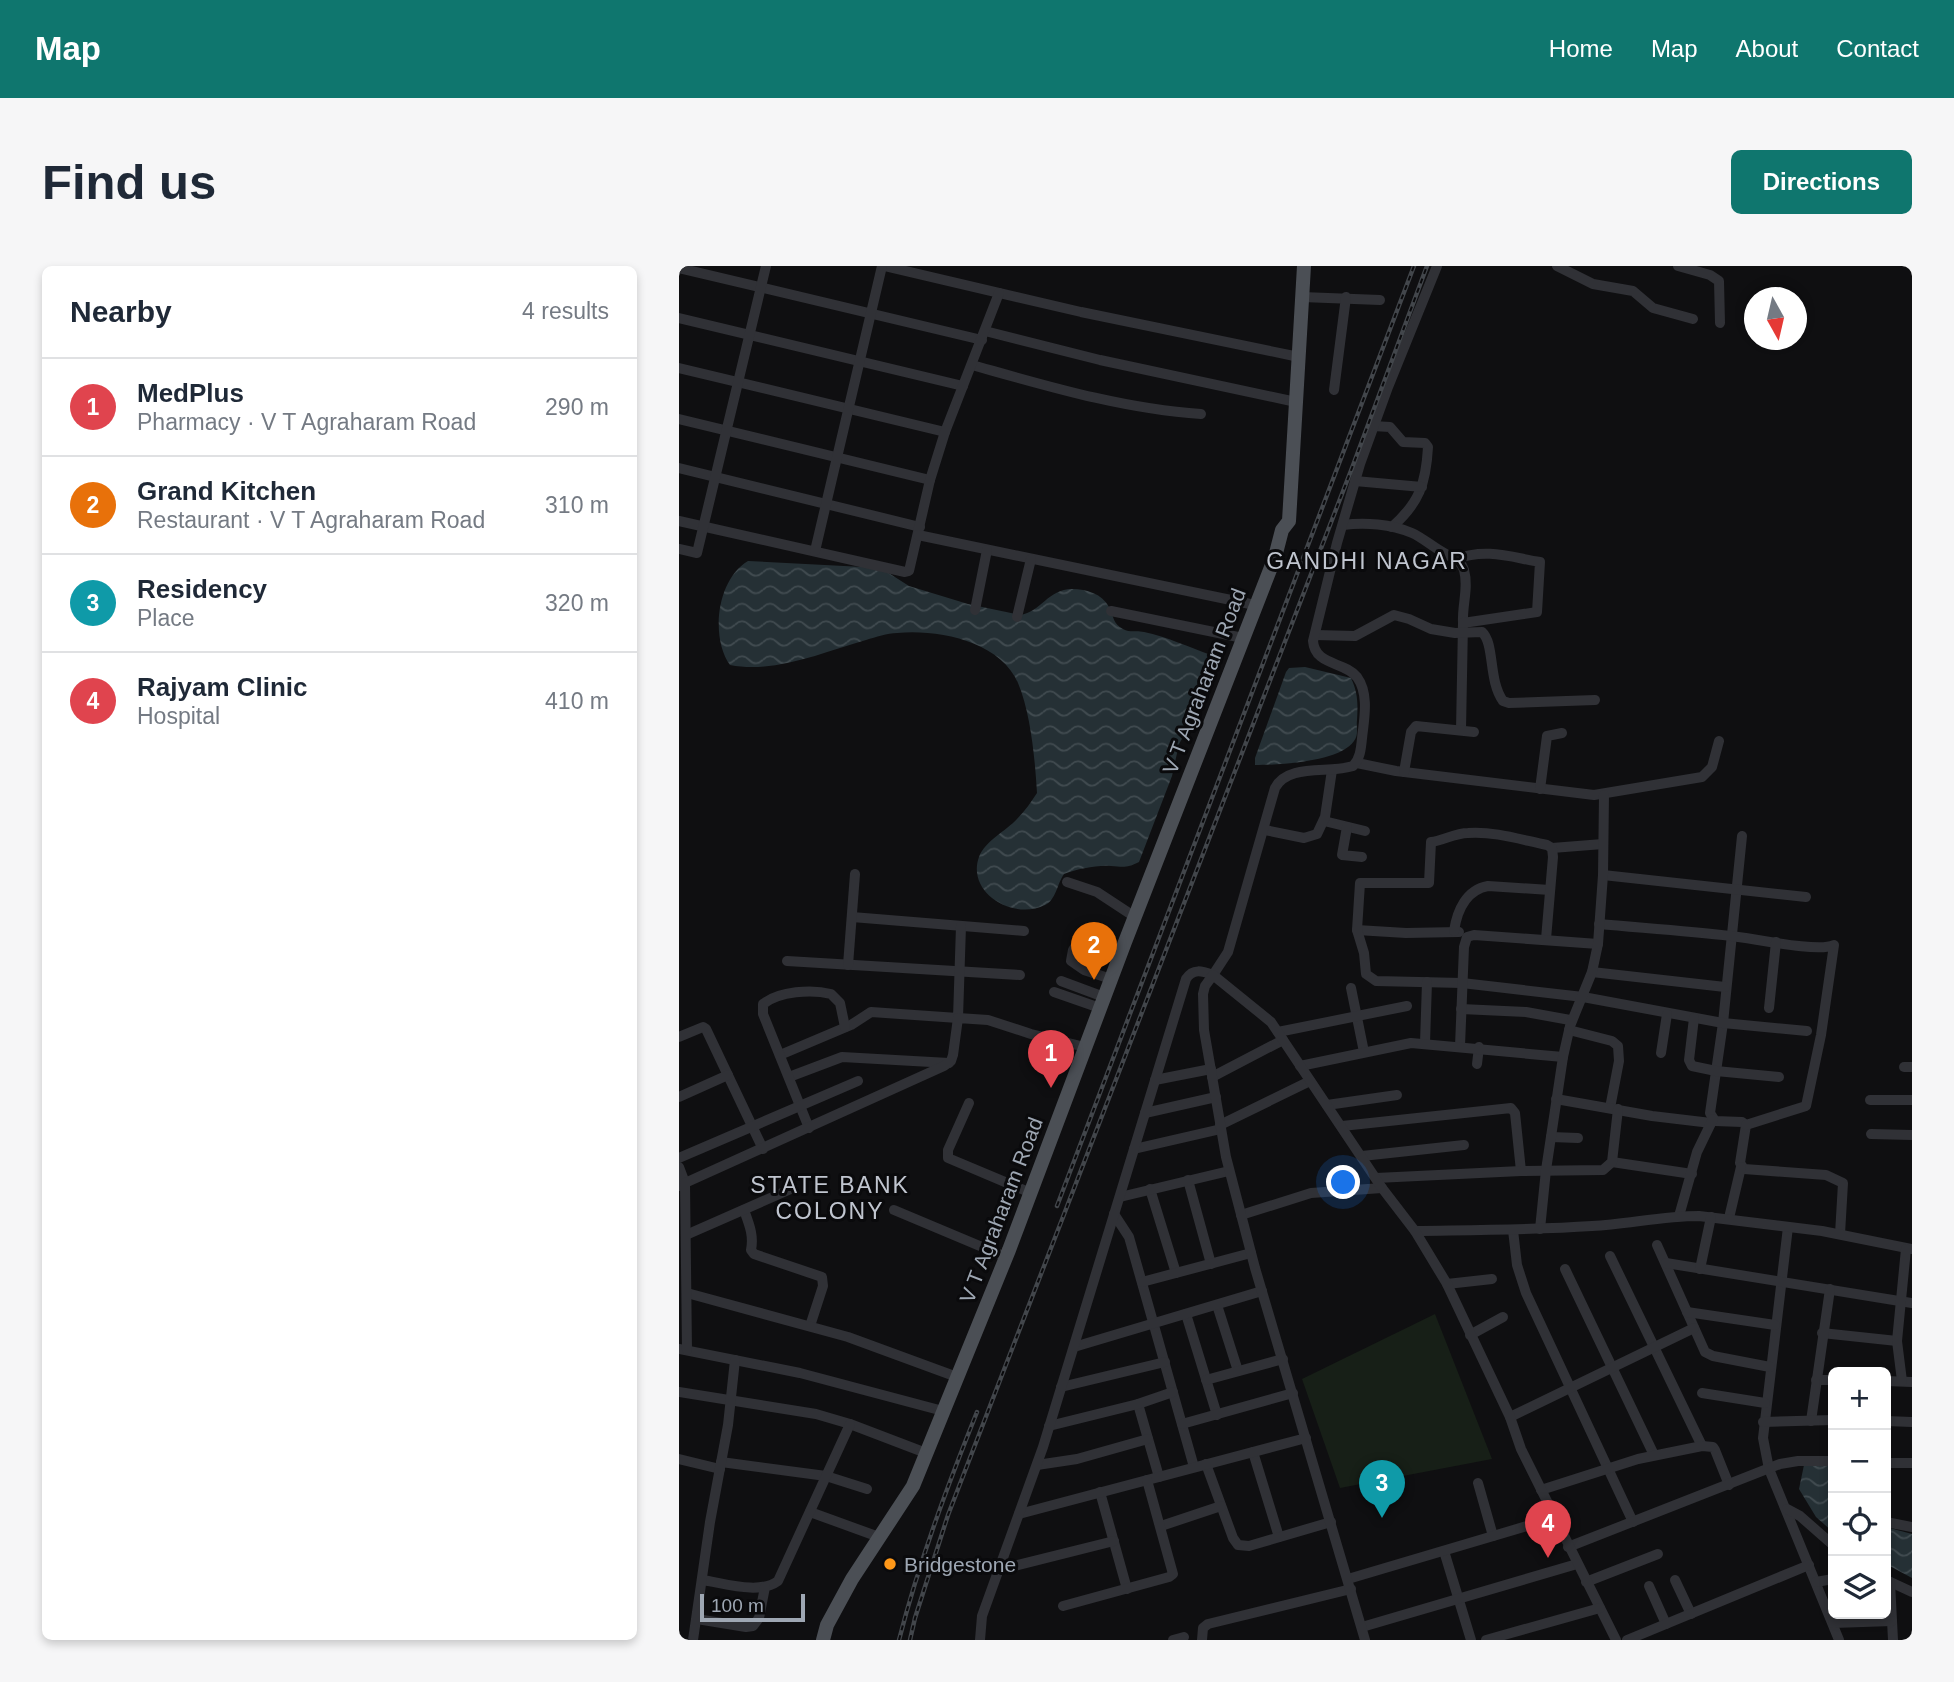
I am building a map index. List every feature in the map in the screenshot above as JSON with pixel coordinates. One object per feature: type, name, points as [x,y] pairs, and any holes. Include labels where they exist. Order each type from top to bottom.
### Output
[{"type":"main road","name":"V T Agraharam Road","points":[[852,1579],[913,1486],[1031,1193],[1120,954],[1275,557],[1282,530],[1281,507],[1292,401],[1295,266]]},
{"type":"main road","name":"V T Agraharam Road","points":[[1294,357],[1304,266]]},
{"type":"main road","points":[[815,1640],[828,1609],[852,1579]]},
{"type":"main road","points":[[823,1640],[827,1625],[852,1579]]},
{"type":"main road","points":[[831,1640],[852,1579]]},
{"type":"street","points":[[679,549],[697,553],[766,266]]},
{"type":"street","points":[[814,551],[883,266],[1294,357]]},
{"type":"street","points":[[1357,763],[1365,712],[1362,690],[1357,678],[1349,671],[1322,659],[1313,646],[1343,525],[1373,426],[1437,266]]},
{"type":"street","points":[[1557,266],[1593,284],[1633,291],[1653,308],[1693,319]]},
{"type":"street","points":[[1678,266],[1710,275],[1719,281],[1720,323]]},
{"type":"street","points":[[679,268],[871,314],[1292,401]]},
{"type":"street","points":[[679,521],[907,572],[912,568],[930,480],[945,432],[999,293]]},
{"type":"street","points":[[1302,297],[1380,300]]},
{"type":"street","points":[[1334,390],[1346,298]]},
{"type":"street","points":[[679,318],[963,386]]},
{"type":"street","points":[[972,365],[1063,391],[1167,411],[1201,414]]},
{"type":"street","points":[[679,369],[945,432]]},
{"type":"street","points":[[679,419],[930,480]]},
{"type":"street","points":[[1373,426],[1390,427],[1407,443],[1427,445],[1422,487],[1411,509],[1392,527]]},
{"type":"street","points":[[679,468],[824,504],[987,550],[1255,605]]},
{"type":"street","points":[[1356,481],[1422,487]]},
{"type":"street","points":[[1343,525],[1355,523],[1410,532],[1456,559],[1463,566],[1467,591],[1462,605],[1461,730]]},
{"type":"street","points":[[975,610],[987,550]]},
{"type":"street","points":[[1456,559],[1484,552],[1540,562],[1537,612],[1463,622]]},
{"type":"street","points":[[1017,617],[1031,559]]},
{"type":"street","points":[[1111,611],[1243,638]]},
{"type":"street","points":[[1315,635],[1355,636],[1394,615],[1431,629],[1462,635],[1475,631],[1485,635],[1488,640],[1491,671],[1503,701],[1595,700]]},
{"type":"street","points":[[1404,772],[1413,727],[1420,725],[1475,732]]},
{"type":"street","points":[[1540,789],[1547,736],[1563,733]]},
{"type":"street","points":[[1365,1640],[1229,1171],[1204,1030],[1205,986],[1228,952],[1275,788],[1280,779],[1298,772],[1343,769],[1357,763],[1404,772],[1604,795],[1702,777],[1712,767],[1719,741]]},
{"type":"street","points":[[1265,830],[1308,838],[1317,834],[1324,821],[1332,770]]},
{"type":"street","points":[[1540,1229],[1556,1099],[1569,1025],[1592,972],[1598,944],[1603,875],[1604,795]]},
{"type":"street","points":[[1324,821],[1365,831]]},
{"type":"street","points":[[1347,827],[1341,854],[1344,857],[1362,857]]},
{"type":"street","points":[[1603,844],[1552,848],[1548,845],[1471,832],[1431,842],[1429,883],[1360,883],[1357,930],[1364,954],[1364,969],[1369,978],[1376,981],[1462,983],[1583,997],[1723,1023],[1807,1031]]},
{"type":"street","points":[[1679,1216],[1697,1152],[1712,1121],[1710,1109],[1723,1023],[1741,836]]},
{"type":"street","points":[[1546,939],[1552,848]]},
{"type":"street","points":[[848,965],[855,874]]},
{"type":"street","points":[[1603,875],[1806,897]]},
{"type":"street","points":[[1067,882],[1097,892],[1135,917]]},
{"type":"street","points":[[1454,931],[1458,911],[1479,888],[1488,886],[1550,890]]},
{"type":"street","points":[[852,916],[1024,931]]},
{"type":"street","points":[[1556,1099],[1614,1109],[1742,1122],[1746,1125],[1806,1106],[1821,1035],[1834,945],[1805,947],[1731,936],[1599,925]]},
{"type":"street","points":[[682,1184],[949,1063],[953,1055],[958,1018],[961,926]]},
{"type":"street","points":[[1357,930],[1406,933],[1454,931],[1467,937],[1474,935],[1598,944]]},
{"type":"street","points":[[1460,1046],[1464,947],[1467,937]]},
{"type":"street","points":[[1769,1008],[1776,942]]},
{"type":"street","points":[[1111,979],[1076,966],[1071,961],[1073,950],[1077,944],[1083,944],[1120,954]]},
{"type":"street","points":[[787,961],[1020,975]]},
{"type":"street","points":[[980,1640],[982,1616],[1037,1465],[1186,979],[1190,974],[1201,971],[1213,975],[1271,1022],[1379,1183],[1415,1231],[1447,1284],[1510,1417],[1521,1449],[1616,1640]]},
{"type":"street","points":[[1592,972],[1725,987]]},
{"type":"street","points":[[1061,981],[1102,1002]]},
{"type":"street","points":[[1426,1043],[1427,982]]},
{"type":"street","points":[[1351,988],[1364,1052]]},
{"type":"street","points":[[809,1128],[762,1011],[763,1004],[774,997],[815,992],[831,994],[840,1003],[845,1027]]},
{"type":"street","points":[[1054,992],[1102,1002]]},
{"type":"street","points":[[1155,1080],[1212,1073],[1281,1036],[1356,1015],[1407,1006]]},
{"type":"street","points":[[1241,1215],[1311,1193],[1379,1183],[1521,1171],[1596,1172],[1607,1168],[1612,1162],[1618,1046],[1612,1041],[1569,1025],[1526,1012],[1461,1009]]},
{"type":"street","points":[[780,1055],[845,1027],[871,1012],[988,1020],[1086,1047]]},
{"type":"street","points":[[1661,1053],[1667,1014]]},
{"type":"street","points":[[1694,1018],[1690,1063],[1695,1067],[1779,1077]]},
{"type":"street","points":[[679,1037],[702,1027],[706,1029],[763,1149]]},
{"type":"street","points":[[1300,1066],[1395,1044],[1426,1043],[1479,1047],[1563,1057]]},
{"type":"street","points":[[1477,1064],[1479,1047]]},
{"type":"street","points":[[789,1077],[842,1057],[949,1063]]},
{"type":"street","points":[[679,1097],[729,1075]]},
{"type":"street","points":[[679,1158],[858,1081]]},
{"type":"street","points":[[1134,1149],[1221,1127],[1310,1081]]},
{"type":"street","points":[[1327,1105],[1397,1095]]},
{"type":"street","points":[[1145,1113],[1216,1097]]},
{"type":"street","points":[[1870,1100],[1912,1100]]},
{"type":"street","points":[[969,1103],[948,1150],[948,1158],[1031,1193]]},
{"type":"street","points":[[1342,1126],[1511,1108],[1515,1114],[1521,1171]]},
{"type":"street","points":[[1729,1219],[1741,1167],[1746,1125]]},
{"type":"street","points":[[1871,1134],[1912,1135]]},
{"type":"street","points":[[1551,1137],[1578,1138]]},
{"type":"street","points":[[1362,1156],[1465,1145]]},
{"type":"street","points":[[1612,1162],[1692,1174]]},
{"type":"street","points":[[679,1167],[686,1235],[687,1293],[683,1350],[800,1373],[943,1411]]},
{"type":"street","points":[[1741,1167],[1747,1170],[1826,1175],[1841,1181],[1845,1185],[1840,1234]]},
{"type":"street","points":[[1120,1197],[1229,1171]]},
{"type":"street","points":[[1188,1181],[1211,1264]]},
{"type":"street","points":[[686,1235],[793,1188]]},
{"type":"street","points":[[1150,1189],[1177,1273]]},
{"type":"street","points":[[744,1210],[751,1230],[751,1250],[754,1254],[822,1277],[824,1282],[810,1326]]},
{"type":"street","points":[[894,1210],[1006,1257]]},
{"type":"street","points":[[1114,1214],[1129,1237],[1194,1467]]},
{"type":"street","points":[[1415,1231],[1540,1229],[1629,1223],[1679,1216],[1711,1217],[1840,1234],[1909,1249],[1907,1302],[1897,1341],[1907,1381]]},
{"type":"street","points":[[1700,1269],[1711,1217]]},
{"type":"street","points":[[1788,1227],[1763,1437],[1769,1469],[1839,1640]]},
{"type":"street","points":[[1513,1230],[1520,1278],[1633,1522]]},
{"type":"street","points":[[1657,1245],[1707,1353],[1770,1367]]},
{"type":"street","points":[[1142,1282],[1251,1253]]},
{"type":"street","points":[[1610,1256],[1702,1446]]},
{"type":"street","points":[[1666,1264],[1907,1302]]},
{"type":"street","points":[[1565,1269],[1654,1455]]},
{"type":"street","points":[[1447,1284],[1492,1279]]},
{"type":"street","points":[[1811,1421],[1830,1289]]},
{"type":"street","points":[[1074,1347],[1262,1291]]},
{"type":"street","points":[[687,1293],[810,1326],[957,1377]]},
{"type":"street","points":[[1217,1305],[1238,1371]]},
{"type":"street","points":[[1687,1312],[1775,1325]]},
{"type":"street","points":[[1186,1314],[1217,1415]]},
{"type":"street","points":[[1470,1335],[1503,1317]]},
{"type":"street","points":[[1510,1417],[1694,1328]]},
{"type":"street","points":[[1822,1333],[1897,1341]]},
{"type":"street","points":[[1206,1380],[1283,1359]]},
{"type":"street","points":[[693,1640],[735,1360]]},
{"type":"street","points":[[1061,1387],[1165,1362]]},
{"type":"street","points":[[1816,1380],[1828,1380]]},
{"type":"street","points":[[679,1392],[816,1414],[926,1453]]},
{"type":"street","points":[[1049,1426],[1138,1404],[1173,1392]]},
{"type":"street","points":[[1702,1393],[1765,1403]]},
{"type":"street","points":[[1182,1424],[1293,1394]]},
{"type":"street","points":[[1063,1606],[1173,1574],[1161,1526],[1148,1439],[1138,1404]]},
{"type":"street","points":[[1763,1422],[1828,1420]]},
{"type":"street","points":[[1891,1422],[1912,1422]]},
{"type":"street","points":[[702,1580],[757,1588],[776,1583],[850,1424]]},
{"type":"street","points":[[1019,1514],[1306,1437]]},
{"type":"street","points":[[1037,1465],[1077,1459],[1148,1439]]},
{"type":"street","points":[[1541,1490],[1654,1455],[1702,1446],[1715,1450],[1729,1485]]},
{"type":"street","points":[[1252,1452],[1279,1537]]},
{"type":"street","points":[[679,1459],[826,1476],[867,1489]]},
{"type":"street","points":[[1568,1547],[1780,1464],[1828,1461]]},
{"type":"street","points":[[1891,1463],[1912,1463]]},
{"type":"street","points":[[1206,1464],[1238,1545],[1249,1546],[1331,1521]]},
{"type":"street","points":[[1478,1483],[1493,1536]]},
{"type":"street","points":[[1100,1492],[1128,1588]]},
{"type":"street","points":[[1161,1526],[1221,1506]]},
{"type":"street","points":[[1787,1509],[1800,1516],[1828,1541]]},
{"type":"street","points":[[810,1512],[879,1537]]},
{"type":"street","points":[[1202,1640],[1203,1628],[1208,1624],[1349,1584],[1444,1551],[1554,1518]]},
{"type":"street","points":[[1891,1523],[1912,1527]]},
{"type":"street","points":[[998,1570],[1114,1541]]},
{"type":"street","points":[[1444,1551],[1471,1640]]},
{"type":"street","points":[[1586,1582],[1658,1554]]},
{"type":"street","points":[[1362,1627],[1577,1564]]},
{"type":"street","points":[[1627,1640],[1809,1565]]},
{"type":"street","points":[[1675,1580],[1691,1614]]},
{"type":"street","points":[[1816,1582],[1828,1580]]},
{"type":"street","points":[[1891,1582],[1912,1592]]},
{"type":"street","points":[[1649,1586],[1666,1624]]},
{"type":"street","points":[[697,1619],[753,1626],[759,1618],[765,1587]]},
{"type":"street","points":[[1486,1640],[1600,1608]]},
{"type":"street","points":[[1891,1611],[1893,1640]]},
{"type":"street","points":[[1833,1623],[1892,1621]]},
{"type":"shaded area","points":[[1435,1314],[1492,1459],[1340,1488],[1302,1379]]},
{"type":"water","points":[[748,561],[863,567],[887,572],[909,586],[968,604],[1020,615],[1034,610],[1051,596],[1064,590],[1083,590],[1102,599],[1109,607],[1115,622],[1123,629],[1161,637],[1211,655],[1215,676],[1212,686],[1179,744],[1172,776],[1139,862],[1125,867],[1093,867],[1064,874],[1049,903],[1033,909],[1020,909],[995,901],[979,882],[979,857],[991,841],[1020,816],[1037,793],[1034,752],[1026,709],[1018,683],[1009,669],[997,657],[966,641],[913,632],[881,635],[781,664],[764,667],[730,665],[720,639],[720,609],[729,581]]},
{"type":"water","points":[[1305,667],[1351,678],[1357,704],[1356,738],[1347,748],[1323,758],[1255,765],[1255,758],[1286,672],[1289,668]]},
{"type":"water","points":[[1828,1463],[1828,1528],[1816,1517],[1799,1489],[1804,1465]]},
{"type":"water","points":[[1891,1528],[1912,1534],[1912,1578],[1891,1567]]},
{"type":"railway","points":[[1057,1206],[1414,266]]},
{"type":"railway","points":[[910,1640],[948,1515],[1352,468],[1427,266]]},
{"type":"railway","points":[[899,1640],[934,1525],[977,1412]]},
{"type":"place","name":"Grand Kitchen","points":[[1094,980]]},
{"type":"place","name":"MedPlus","points":[[1051,1088]]},
{"type":"place","name":"Residency","points":[[1382,1518]]},
{"type":"place","name":"Rajyam Clinic","points":[[1548,1558]]},
{"type":"place","name":"Bridgestone","points":[[890,1564]]},
{"type":"district","name":"GANDHI NAGAR","points":[[1367,561]]},
{"type":"district","name":"STATE BANK COLONY","points":[[830,1198]]}]
